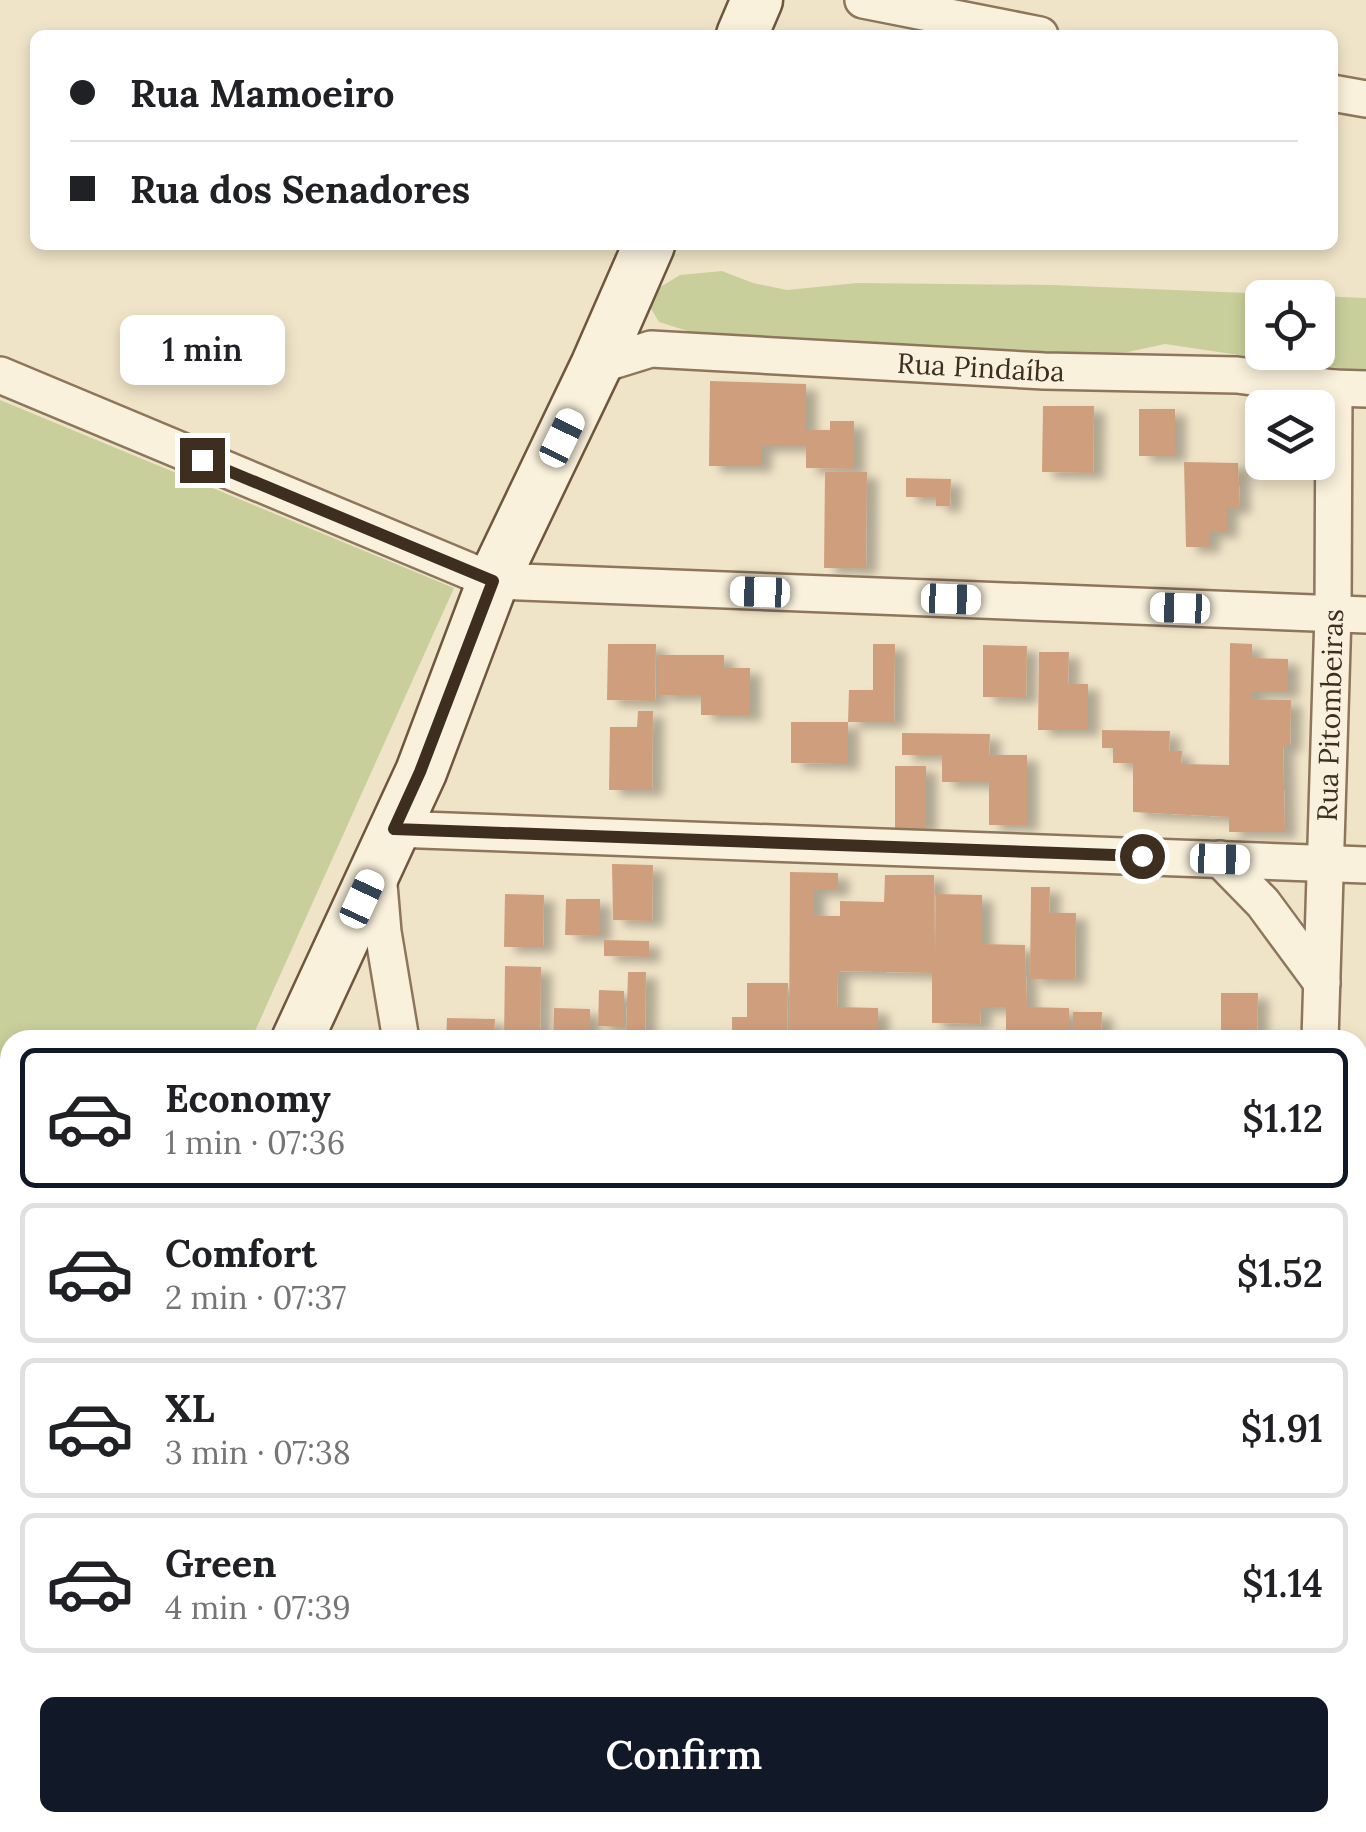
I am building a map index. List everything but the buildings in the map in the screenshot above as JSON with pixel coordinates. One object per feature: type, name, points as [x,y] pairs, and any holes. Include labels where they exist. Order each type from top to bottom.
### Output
[{"type":"main road","points":[[744,30],[757,0]]},
{"type":"main road","points":[[302,1030],[420,772],[493,581],[647,250]]},
{"type":"street","points":[[862,0],[1015,30]]},
{"type":"street","points":[[1338,94],[1366,99]]},
{"type":"street","name":"Rua Pindaíba","points":[[596,366],[652,350],[1044,372],[1237,374],[1350,389]]},
{"type":"street","points":[[0,375],[493,581],[1350,614]]},
{"type":"street","name":"Rua Pitombeiras","points":[[1320,1030],[1327,863],[1350,614],[1350,389]]},
{"type":"street","points":[[399,1030],[379,899],[386,846],[1220,859],[1366,865]]},
{"type":"street","points":[[1220,859],[1263,903],[1322,984]]},
{"type":"green space","points":[[722,271],[787,290],[857,283],[1053,285],[1245,293],[1245,356],[1165,344],[1128,352],[1088,354],[868,354],[726,343],[659,322],[644,297],[680,275]]},
{"type":"green space","points":[[1335,297],[1366,298],[1366,370],[1335,368]]},
{"type":"green space","points":[[0,400],[454,588],[255,1030],[0,1030]]},
{"type":"route","points":[[202,460],[493,581],[420,772],[394,829],[1142,856]]}]
